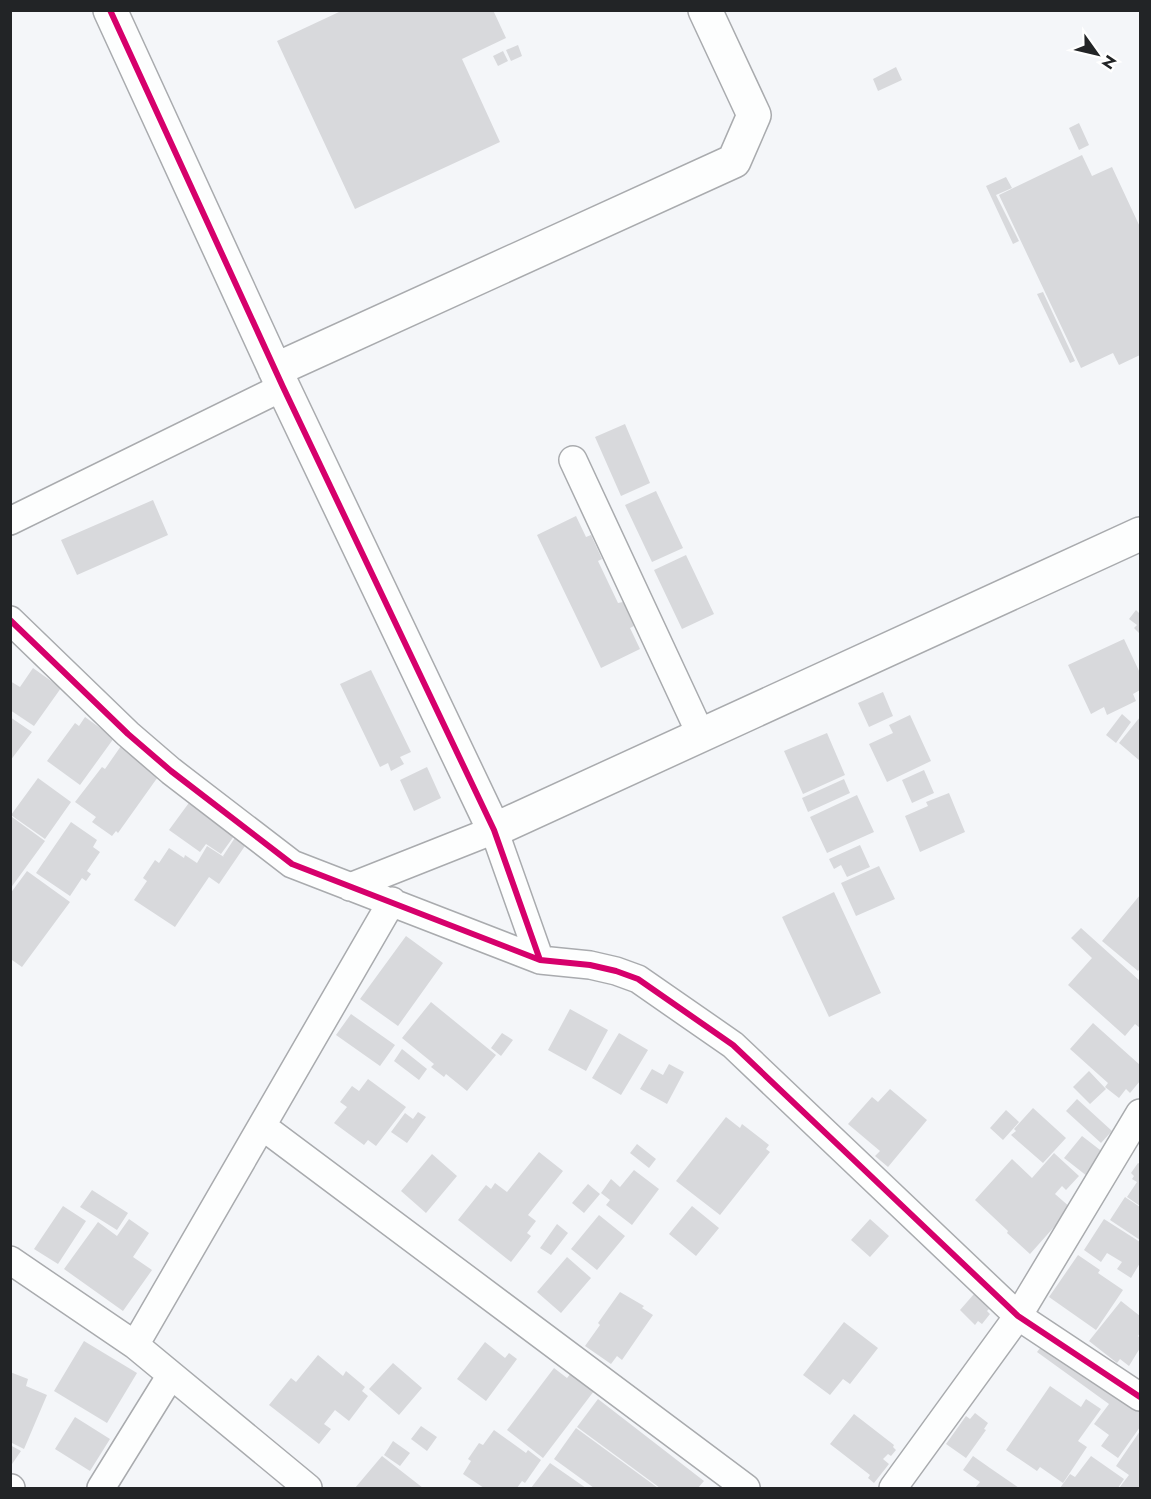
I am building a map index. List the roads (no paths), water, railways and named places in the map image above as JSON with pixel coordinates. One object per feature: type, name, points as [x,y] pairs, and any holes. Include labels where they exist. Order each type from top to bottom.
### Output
[{"type":"street","points":[[110,10],[279,378],[494,830],[540,960]]},
{"type":"street","points":[[10,521],[279,378],[734,161],[754,115],[705,10]]},
{"type":"street","points":[[573,460],[700,735]]},
{"type":"street","points":[[350,888],[494,830],[1140,534]]},
{"type":"street","points":[[10,621],[128,734],[171,771],[292,864],[540,960],[590,965],[638,979],[733,1045],[1018,1316],[1140,1397]]},
{"type":"street","points":[[135,1345],[392,902]]},
{"type":"street","points":[[893,1488],[1018,1316],[1140,1113]]},
{"type":"street","points":[[262,1126],[746,1488]]},
{"type":"street","points":[[10,1260],[135,1345],[309,1488]]},
{"type":"street","points":[[101,1488],[171,1375]]}]
